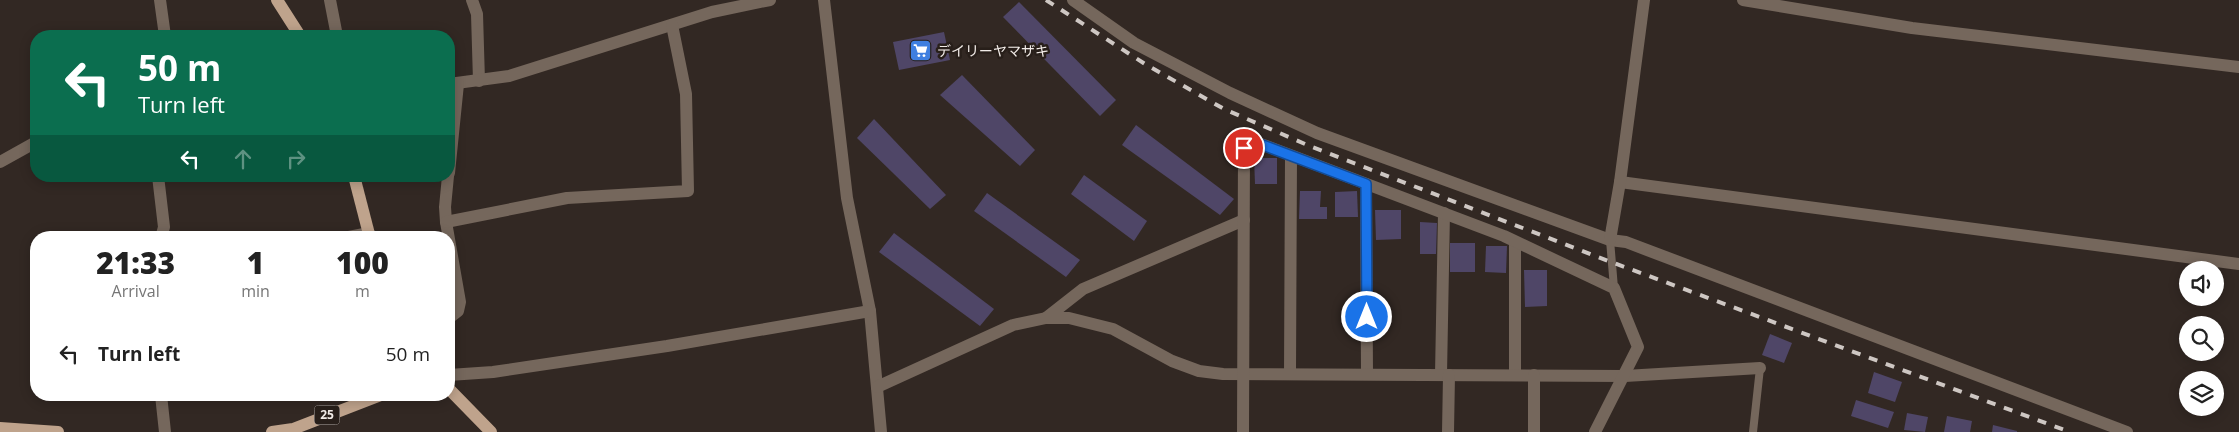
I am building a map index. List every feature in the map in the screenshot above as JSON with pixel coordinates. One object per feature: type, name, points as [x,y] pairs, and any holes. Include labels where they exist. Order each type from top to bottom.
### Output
[{"type":"main road","points":[[277,0],[296,30]]},
{"type":"main road","points":[[356,182],[368,231]]},
{"type":"main road","points":[[455,395],[491,432]]},
{"type":"main road","name":"25","points":[[272,432],[293,429],[365,401]]},
{"type":"main road","points":[[0,428],[58,432]]},
{"type":"street","points":[[160,0],[164,30]]},
{"type":"street","points":[[330,0],[336,30]]},
{"type":"street","points":[[472,0],[477,14],[480,81]]},
{"type":"street","points":[[455,84],[480,81],[526,71],[712,12],[768,0]]},
{"type":"street","points":[[824,0],[847,198],[870,311],[881,432]]},
{"type":"street","points":[[1073,0],[1134,43],[1230,93],[1317,133],[1610,240],[1626,242],[2128,432]]},
{"type":"street","points":[[1610,240],[1620,182],[1644,0]]},
{"type":"street","points":[[1743,0],[1912,28],[2239,67]]},
{"type":"street","points":[[446,222],[567,198],[688,191],[686,94],[672,25]]},
{"type":"street","points":[[1243,432],[1244,148],[1260,144],[1444,213],[1515,242],[1614,288],[1638,346],[1625,376],[1595,432]]},
{"type":"street","points":[[0,162],[30,145]]},
{"type":"street","points":[[1290,374],[1292,156]]},
{"type":"street","points":[[159,182],[163,231]]},
{"type":"street","points":[[448,182],[445,207],[448,231]]},
{"type":"street","points":[[1620,182],[2239,264]]},
{"type":"street","points":[[1366,184],[1367,374]]},
{"type":"street","points":[[1444,213],[1445,375],[1448,432]]},
{"type":"street","points":[[1046,318],[1083,289],[1244,220]]},
{"type":"street","points":[[1515,242],[1515,375]]},
{"type":"street","points":[[455,273],[460,302],[458,312],[455,314]]},
{"type":"street","points":[[455,375],[493,372],[667,346],[870,311]]},
{"type":"street","points":[[877,387],[1013,324],[1046,318],[1068,318],[1113,329],[1172,361],[1198,371],[1242,374],[1625,376],[1760,368]]},
{"type":"street","points":[[1534,375],[1534,432]]},
{"type":"street","points":[[162,401],[165,432]]},
{"type":"lane","points":[[1610,240],[1614,288]]},
{"type":"lane","points":[[1753,432],[1760,368]]},
{"type":"building","points":[[1019,2],[1116,100],[1100,116],[1003,17]]},
{"type":"building","name":"デイリーヤマザキ","points":[[944,32],[950,60],[899,70],[893,42]]},
{"type":"building","points":[[962,75],[1035,150],[1020,166],[940,95]]},
{"type":"building","points":[[874,119],[946,195],[930,209],[857,138]]},
{"type":"building","points":[[1136,125],[1234,199],[1220,215],[1122,145]]},
{"type":"building","points":[[1254,158],[1277,158],[1277,184],[1255,184]]},
{"type":"building","points":[[1084,175],[1147,221],[1134,241],[1071,194]]},
{"type":"building","points":[[1300,191],[1321,191],[1320,207],[1327,207],[1327,219],[1299,219]]},
{"type":"building","points":[[1357,191],[1358,217],[1335,217],[1335,192]]},
{"type":"building","points":[[987,193],[1080,260],[1066,277],[974,211]]},
{"type":"building","points":[[1375,210],[1401,210],[1401,239],[1376,240]]},
{"type":"building","points":[[1420,222],[1437,223],[1436,254],[1420,254]]},
{"type":"building","points":[[894,233],[994,309],[980,326],[879,252]]},
{"type":"building","points":[[1450,243],[1475,243],[1475,272],[1450,272]]},
{"type":"building","points":[[1486,246],[1507,246],[1506,273],[1485,272]]},
{"type":"building","points":[[1524,270],[1547,270],[1547,306],[1525,307]]},
{"type":"building","points":[[1770,334],[1792,343],[1784,363],[1762,355]]},
{"type":"building","points":[[1874,372],[1902,382],[1895,402],[1868,393]]},
{"type":"building","points":[[1856,400],[1894,412],[1888,428],[1851,416]]},
{"type":"building","points":[[1907,413],[1928,417],[1925,432],[1904,430]]},
{"type":"building","points":[[1947,416],[1972,421],[1970,432],[1944,432]]},
{"type":"building","points":[[1993,425],[2017,431],[2017,432],[1992,432]]},
{"type":"railway","points":[[1046,0],[1145,64],[1224,109],[1312,147],[1611,262],[2070,432]]},
{"type":"place","name":"デイリーヤマザキ","points":[[921,51]]},
{"type":"route","points":[[1244,148],[1260,144],[1366,184],[1367,317]]}]
